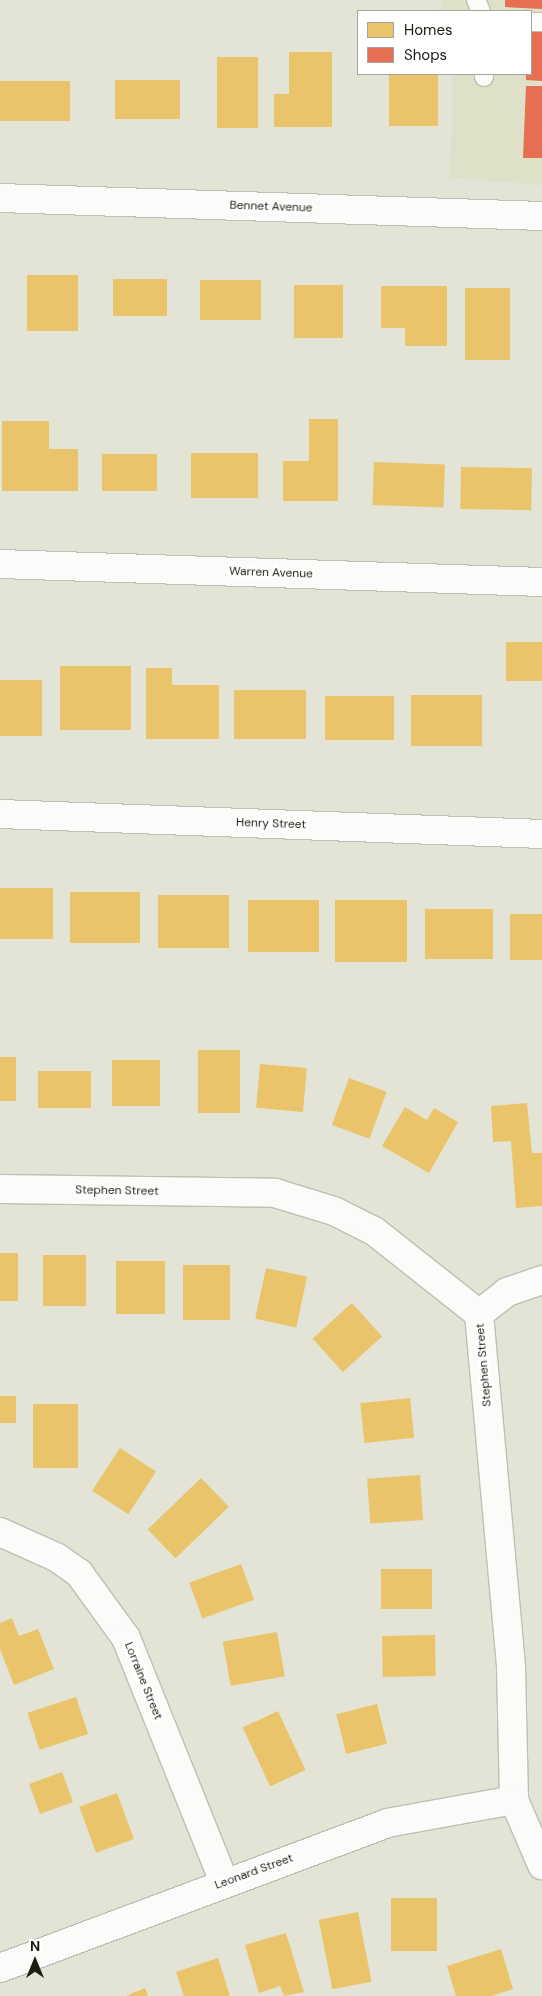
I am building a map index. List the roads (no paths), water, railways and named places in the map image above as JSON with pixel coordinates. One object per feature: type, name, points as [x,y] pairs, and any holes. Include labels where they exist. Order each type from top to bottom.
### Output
[{"type":"street","name":"Bennet Avenue","points":[[0,198],[542,216]]},
{"type":"street","name":"Warren Avenue","points":[[0,564],[542,582]]},
{"type":"street","name":"Henry Street","points":[[0,814],[542,834]]},
{"type":"street","name":"Stephen Street","points":[[0,1189],[275,1192],[334,1211],[374,1231],[479,1314],[511,1667],[514,1800],[542,1865]]},
{"type":"street","points":[[479,1314],[507,1292],[542,1280]]},
{"type":"street","name":"Lorraine Street","points":[[0,1532],[56,1557],[79,1573],[126,1638],[224,1882]]},
{"type":"street","name":"Leonard Street","points":[[0,1968],[224,1882],[387,1823],[514,1800]]}]
